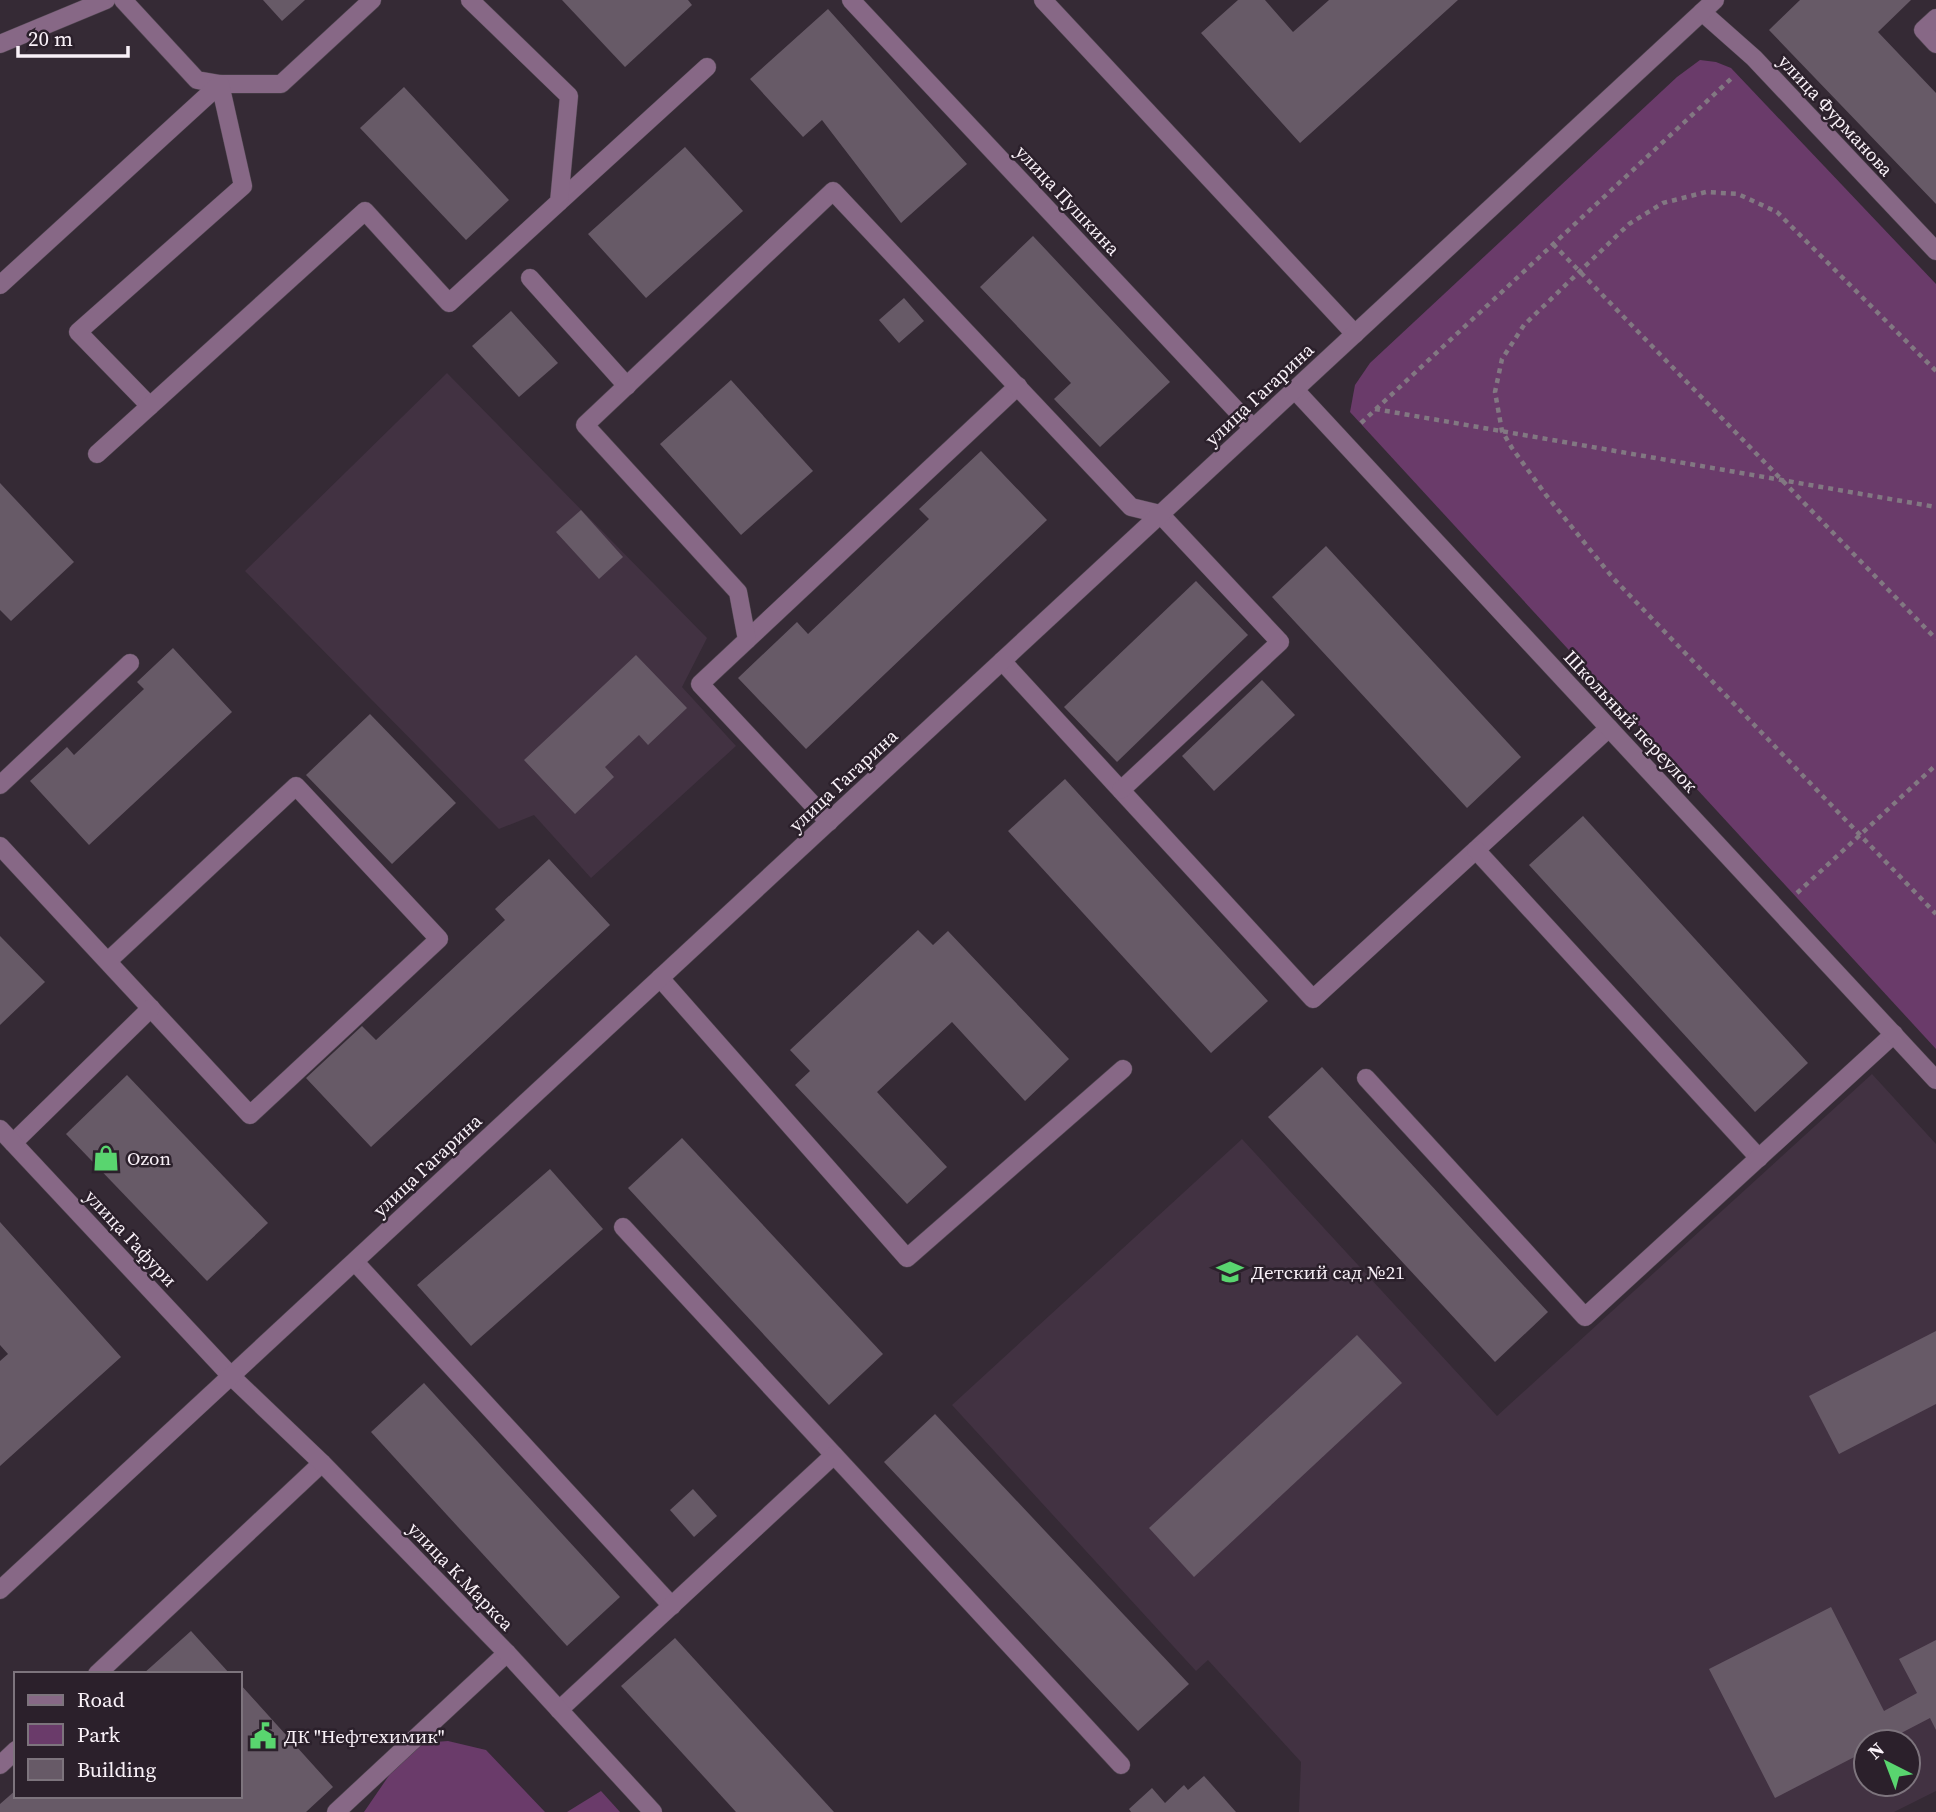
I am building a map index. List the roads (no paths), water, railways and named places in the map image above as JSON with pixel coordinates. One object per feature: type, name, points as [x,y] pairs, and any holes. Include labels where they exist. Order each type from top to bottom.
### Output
[{"type":"street","points":[[0,44],[106,0]]},
{"type":"street","points":[[123,0],[197,80],[220,84],[281,85],[372,0]]},
{"type":"street","points":[[470,0],[569,96],[559,202]]},
{"type":"street","name":"улица Пушкина","points":[[851,0],[1253,428]]},
{"type":"street","points":[[1043,0],[1355,334]]},
{"type":"street","name":"улица Гагарина","points":[[0,1590],[1708,6]]},
{"type":"street","name":"улица Фурманова","points":[[1708,6],[1936,251]]},
{"type":"street","points":[[1936,18],[1923,30],[1936,44]]},
{"type":"street","points":[[97,454],[365,211],[449,303],[707,67]]},
{"type":"street","points":[[0,285],[220,84]]},
{"type":"street","points":[[150,406],[78,332],[243,186],[220,84]]},
{"type":"street","points":[[747,640],[738,592],[585,425],[833,191],[1131,507],[1160,514],[1280,642],[1121,790]]},
{"type":"street","points":[[530,278],[627,386]]},
{"type":"street","points":[[829,821],[700,684],[1018,386]]},
{"type":"street","name":"Школьный переулок","points":[[1295,390],[1936,1080]]},
{"type":"street","points":[[1002,661],[1313,999],[1609,727]]},
{"type":"street","points":[[0,785],[130,663]]},
{"type":"street","points":[[0,845],[250,1115],[439,939],[296,786],[108,961]]},
{"type":"street","points":[[1476,850],[1759,1158]]},
{"type":"street","points":[[660,978],[907,1258],[1123,1069]]},
{"type":"street","points":[[13,1143],[151,1008]]},
{"type":"street","points":[[1366,1078],[1585,1317],[1894,1034]]},
{"type":"street","name":"улица Гафури","points":[[0,1129],[231,1376]]},
{"type":"street","points":[[623,1227],[1121,1765]]},
{"type":"street","points":[[355,1262],[672,1606]]},
{"type":"street","name":"улица К.Маркса","points":[[231,1376],[322,1463],[507,1653],[653,1812]]},
{"type":"street","points":[[559,1710],[834,1455]]},
{"type":"street","points":[[99,1672],[322,1463]]},
{"type":"street","points":[[336,1812],[507,1653]]},
{"type":"street","points":[[0,1765],[14,1752]]},
{"type":"place","name":"Ozon","points":[[106,1158]]},
{"type":"place","name":"Детский cад №21","points":[[1230,1272]]},
{"type":"place","name":"ДК \"Нефтехимик\"","points":[[263,1736]]}]
